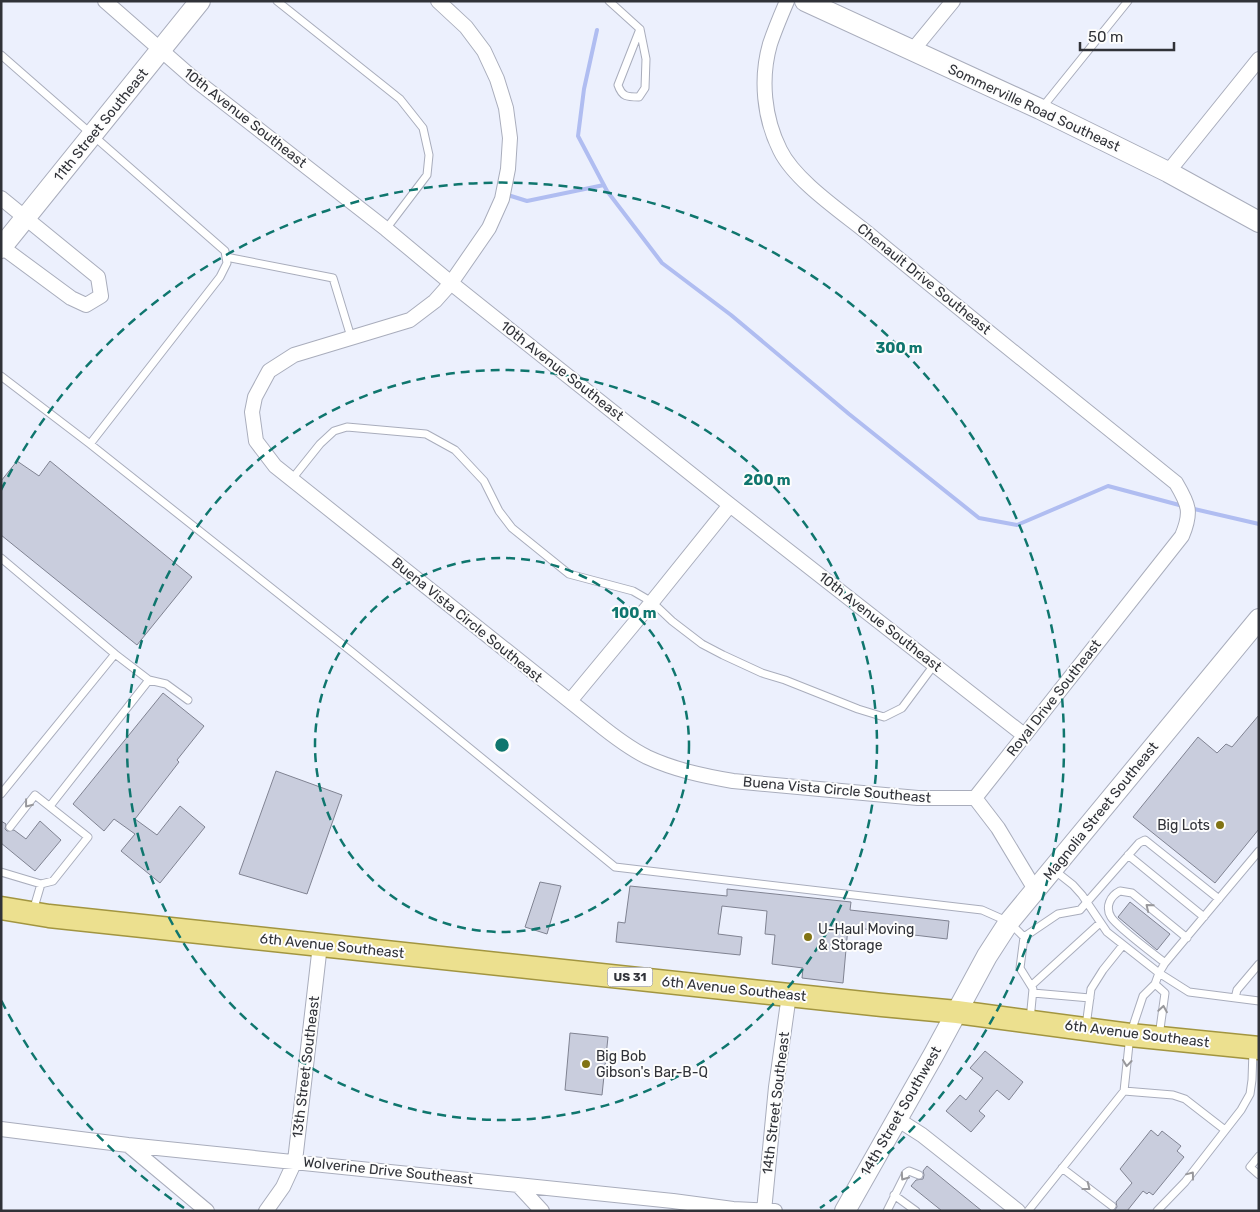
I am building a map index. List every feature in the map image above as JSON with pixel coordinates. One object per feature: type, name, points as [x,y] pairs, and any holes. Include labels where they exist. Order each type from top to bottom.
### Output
[{"type":"main road","name":"6th Avenue Southeast","points":[[1,908],[320,945],[957,1012],[1130,1035],[1256,1048]]},
{"type":"street","name":"10th Avenue Southeast","points":[[106,1],[194,79],[386,229],[730,505],[1024,735]]},
{"type":"street","name":"11th Street Southeast","points":[[2,247],[200,1]]},
{"type":"street","name":"Buena Vista Circle Southeast","points":[[438,1],[466,27],[484,51],[497,79],[506,108],[510,138],[508,169],[502,199],[489,228],[451,283],[434,301],[410,320],[351,336],[294,355],[269,371],[254,397],[252,412],[256,441],[275,466],[620,741],[646,756],[674,768],[733,781],[888,796],[975,798]]},
{"type":"street","name":"Chenault Drive Southeast","points":[[787,1],[770,44],[765,76],[765,92],[769,123],[781,152],[800,177],[918,275],[1176,483],[1188,505]]},
{"type":"street","name":"Sommerville Road Southeast","points":[[805,1],[1040,109],[1168,172],[1259,222]]},
{"type":"street","points":[[912,51],[953,1]]},
{"type":"street","points":[[1168,172],[1259,59]]},
{"type":"street","points":[[1,198],[98,277],[101,296],[86,305],[71,298],[2,247]]},
{"type":"street","points":[[570,701],[730,505]]},
{"type":"street","name":"Royal Drive Southeast","points":[[975,798],[1182,536],[1188,521],[1188,505]]},
{"type":"street","name":"Magnolia Street Southeast","points":[[957,1012],[987,956],[1009,922],[1259,619]]},
{"type":"street","points":[[975,798],[998,828],[1036,891]]},
{"type":"street","name":"13th Street Southeast","points":[[266,1211],[283,1187],[295,1161],[320,945]]},
{"type":"street","name":"14th Street Southeast","points":[[768,1210],[776,1087],[790,995]]},
{"type":"street","name":"14th Street Southwest","points":[[844,1211],[957,1012]]},
{"type":"street","points":[[897,1119],[922,1135],[1018,1211]]},
{"type":"street","name":"Wolverine Drive Southeast","points":[[1,1129],[128,1145],[674,1201],[733,1210],[768,1210]]},
{"type":"street","points":[[128,1145],[207,1211]]},
{"type":"street","points":[[518,1185],[542,1211]]},
{"type":"lane","points":[[277,1],[317,35],[400,99],[423,128],[429,155],[427,175],[386,229]]},
{"type":"lane","points":[[609,1],[640,29],[646,59],[645,88],[639,97],[627,97],[621,93],[618,85],[640,29]]},
{"type":"lane","points":[[1040,109],[1128,1]]},
{"type":"lane","points":[[1,55],[225,251],[228,263],[220,277],[90,444]]},
{"type":"lane","points":[[226,257],[332,278],[351,336]]},
{"type":"lane","points":[[1,376],[90,444],[352,652],[615,867],[982,910],[1009,922],[1024,937]]},
{"type":"lane","points":[[292,479],[320,444],[334,431],[347,427],[426,434],[454,450],[484,482],[499,511],[512,528],[569,574],[633,592],[652,602],[672,621],[702,644],[762,673],[884,717],[902,708],[934,665]]},
{"type":"lane","points":[[1,558],[115,654],[149,680],[166,684],[188,700]]},
{"type":"lane","points":[[1,794],[115,654]]},
{"type":"lane","points":[[50,806],[149,680]]},
{"type":"lane","points":[[1,872],[41,884],[53,880],[88,837],[35,795],[10,827]]},
{"type":"lane","points":[[1030,1021],[1033,989],[1020,968],[1024,937],[1058,914],[1076,912],[1088,903],[1142,840],[1148,841],[1218,899]]},
{"type":"lane","points":[[1028,1211],[1124,1091],[1130,1035],[1143,996],[1155,984],[1165,964],[1259,851]]},
{"type":"lane","points":[[1128,855],[1204,917]]},
{"type":"lane","points":[[1054,869],[1073,885],[1088,903],[1107,932],[1159,973],[1189,992],[1259,1000]]},
{"type":"lane","points":[[32,913],[41,884]]},
{"type":"lane","points":[[1165,964],[1112,920],[1108,909],[1112,897],[1120,891],[1132,893],[1187,938]]},
{"type":"lane","points":[[1033,989],[1100,923]]},
{"type":"lane","points":[[1086,1029],[1091,989],[1123,945]]},
{"type":"lane","points":[[1235,998],[1237,990],[1259,964]]},
{"type":"lane","points":[[1155,984],[1165,993],[1159,1038]]},
{"type":"lane","points":[[1033,989],[1090,998]]},
{"type":"lane","points":[[1157,1211],[1186,1182],[1241,1110],[1250,1094],[1256,1048]]},
{"type":"lane","points":[[1124,1091],[1172,1095],[1185,1100],[1225,1130]]},
{"type":"lane","points":[[1259,1156],[1250,1167],[1259,1174]]},
{"type":"lane","points":[[1062,1168],[1112,1206]]},
{"type":"lane","points":[[887,1211],[906,1173],[909,1170],[920,1175]]},
{"type":"lane","points":[[894,1195],[916,1211]]},
{"type":"building","points":[[17,461],[39,476],[50,461],[192,577],[137,645],[1,535],[1,481]]},
{"type":"building","points":[[163,693],[204,726],[135,819],[157,835],[180,806],[205,827],[160,883],[121,851],[135,834],[114,819],[104,831],[73,804]]},
{"type":"building","points":[[1259,715],[1259,829],[1215,883],[1133,817],[1198,737],[1217,753],[1226,744],[1232,747]]},
{"type":"building","points":[[276,771],[342,795],[307,894],[239,874]]},
{"type":"building","points":[[1,821],[6,824],[5,829],[7,831],[14,830],[26,839],[40,821],[61,840],[35,871],[1,843]]},
{"type":"building","points":[[540,882],[561,886],[547,934],[525,927]]},
{"type":"building","points":[[630,886],[727,896],[727,889],[851,902],[850,910],[949,921],[947,939],[848,927],[843,983],[802,978],[803,968],[772,964],[775,935],[765,934],[767,911],[722,906],[718,934],[742,937],[740,955],[616,942],[618,922],[625,923]]},
{"type":"building","points":[[1130,902],[1170,934],[1157,950],[1118,917]]},
{"type":"building","name":"Big Bob Gibson's Bar-B-Q","points":[[570,1033],[608,1037],[602,1095],[565,1090]]},
{"type":"building","points":[[985,1051],[1023,1082],[1009,1100],[997,1090],[979,1111],[985,1116],[971,1132],[946,1111],[960,1095],[966,1100],[983,1078],[970,1068]]},
{"type":"building","points":[[1151,1130],[1158,1136],[1162,1131],[1181,1146],[1177,1151],[1184,1157],[1153,1195],[1143,1191],[1127,1211],[1114,1211],[1117,1207],[1116,1202],[1132,1183],[1120,1169]]},
{"type":"building","points":[[927,1166],[982,1211],[942,1211],[911,1186],[916,1180],[923,1179],[923,1171]]},
{"type":"waterway","points":[[597,30],[584,89],[578,136],[607,191],[662,263],[731,315],[849,414],[979,518],[1017,525],[1108,486],[1183,506]]},
{"type":"waterway","points":[[511,196],[527,201],[604,185]]},
{"type":"waterway","points":[[1190,508],[1259,524]]},
{"type":"place","name":"Big Lots","points":[[1220,825]]},
{"type":"place","name":"U-Haul Moving & Storage","points":[[808,937]]},
{"type":"place","name":"Big Bob Gibson's Bar-B-Q","points":[[586,1064]]}]
